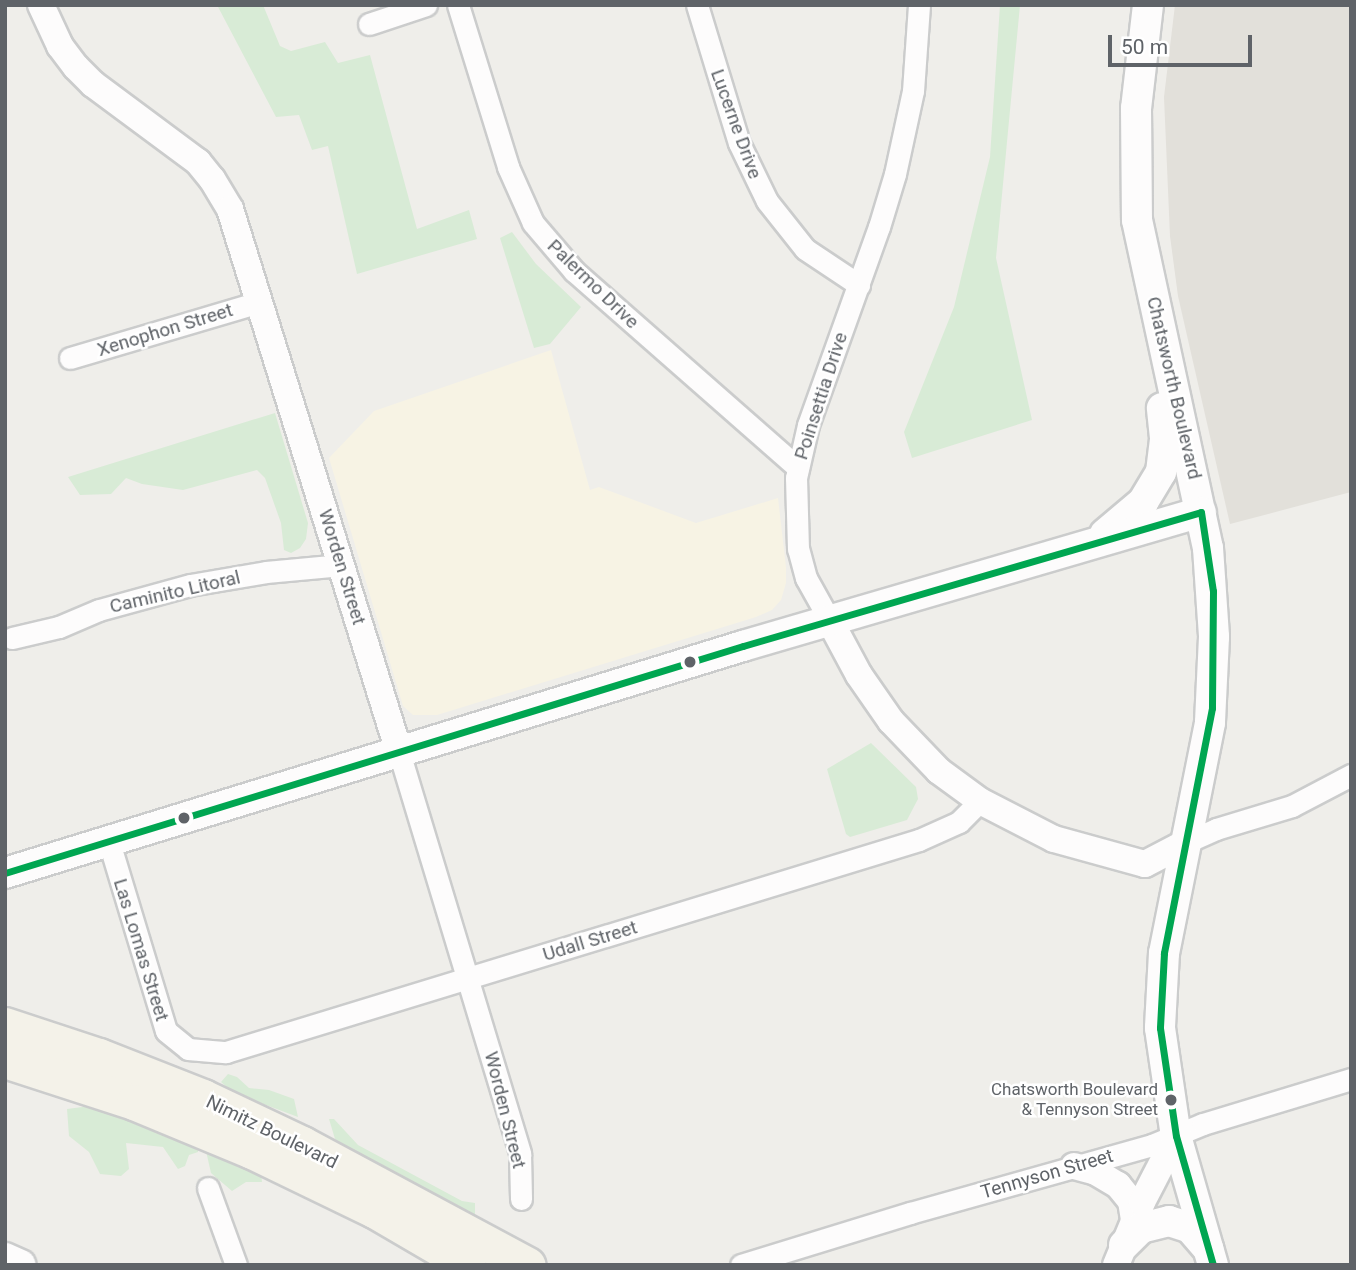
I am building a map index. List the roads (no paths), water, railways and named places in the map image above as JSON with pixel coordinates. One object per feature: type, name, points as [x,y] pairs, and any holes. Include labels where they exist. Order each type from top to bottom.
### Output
[{"type":"main road","name":"Chatsworth Boulevard","points":[[1148,5],[1138,73],[1135,176],[1141,246],[1201,512],[1213,591],[1214,668],[1210,723],[1160,988],[1162,1053],[1176,1136],[1211,1257]]},
{"type":"main road","points":[[1088,545],[1133,512],[1161,472],[1165,453],[1165,424],[1145,340],[1157,315]]},
{"type":"main road","points":[[5,873],[830,621],[1201,512]]},
{"type":"main road","name":"Nimitz Boulevard","points":[[5,1025],[99,1056],[203,1097],[302,1144],[528,1265]]},
{"type":"main road","name":"Nimitz Boulevard","points":[[5,1060],[134,1102],[252,1151],[374,1210],[468,1265]]},
{"type":"main road","points":[[1125,1243],[1141,1228],[1169,1221],[1190,1228],[1211,1257]]},
{"type":"main road","points":[[5,1258],[21,1265]]},
{"type":"street","name":"Worden Street","points":[[41,5],[60,46],[76,67],[93,84],[183,150],[212,179],[235,221],[469,978],[520,1154],[521,1199]]},
{"type":"street","points":[[369,24],[426,5]]},
{"type":"street","name":"Palermo Drive","points":[[458,5],[508,167],[533,223],[574,271],[798,468]]},
{"type":"street","name":"Lucerne Drive","points":[[697,5],[739,143],[766,201],[805,249],[859,285]]},
{"type":"street","name":"Poinsettia Drive","points":[[919,5],[910,103],[895,174],[859,285],[808,425],[798,468],[795,500],[798,549],[806,578],[859,675],[891,721],[939,771],[980,801],[1054,839],[1145,864],[1187,842]]},
{"type":"street","name":"Xenophon Street","points":[[70,358],[259,302]]},
{"type":"street","name":"Caminito Litoral","points":[[8,635],[59,626],[99,610],[178,587],[266,572],[342,565]]},
{"type":"street","points":[[1187,842],[1216,829],[1292,806],[1351,775]]},
{"type":"street","name":"Udall Street","points":[[188,1049],[213,1052],[240,1049],[919,840],[959,822],[980,801]]},
{"type":"street","name":"Las Lomas Street","points":[[109,842],[163,1026],[175,1041],[188,1049]]},
{"type":"street","name":"Tennyson Street","points":[[741,1265],[1176,1136],[1206,1123],[1351,1079]]},
{"type":"street","points":[[1125,1243],[1176,1136]]},
{"type":"street","points":[[1074,1166],[1096,1172],[1118,1185],[1131,1201],[1125,1243]]},
{"type":"street","points":[[208,1188],[236,1265]]},
{"type":"place","name":"Chatsworth Boulevard & Tennyson Street","points":[[1171,1100]]}]
